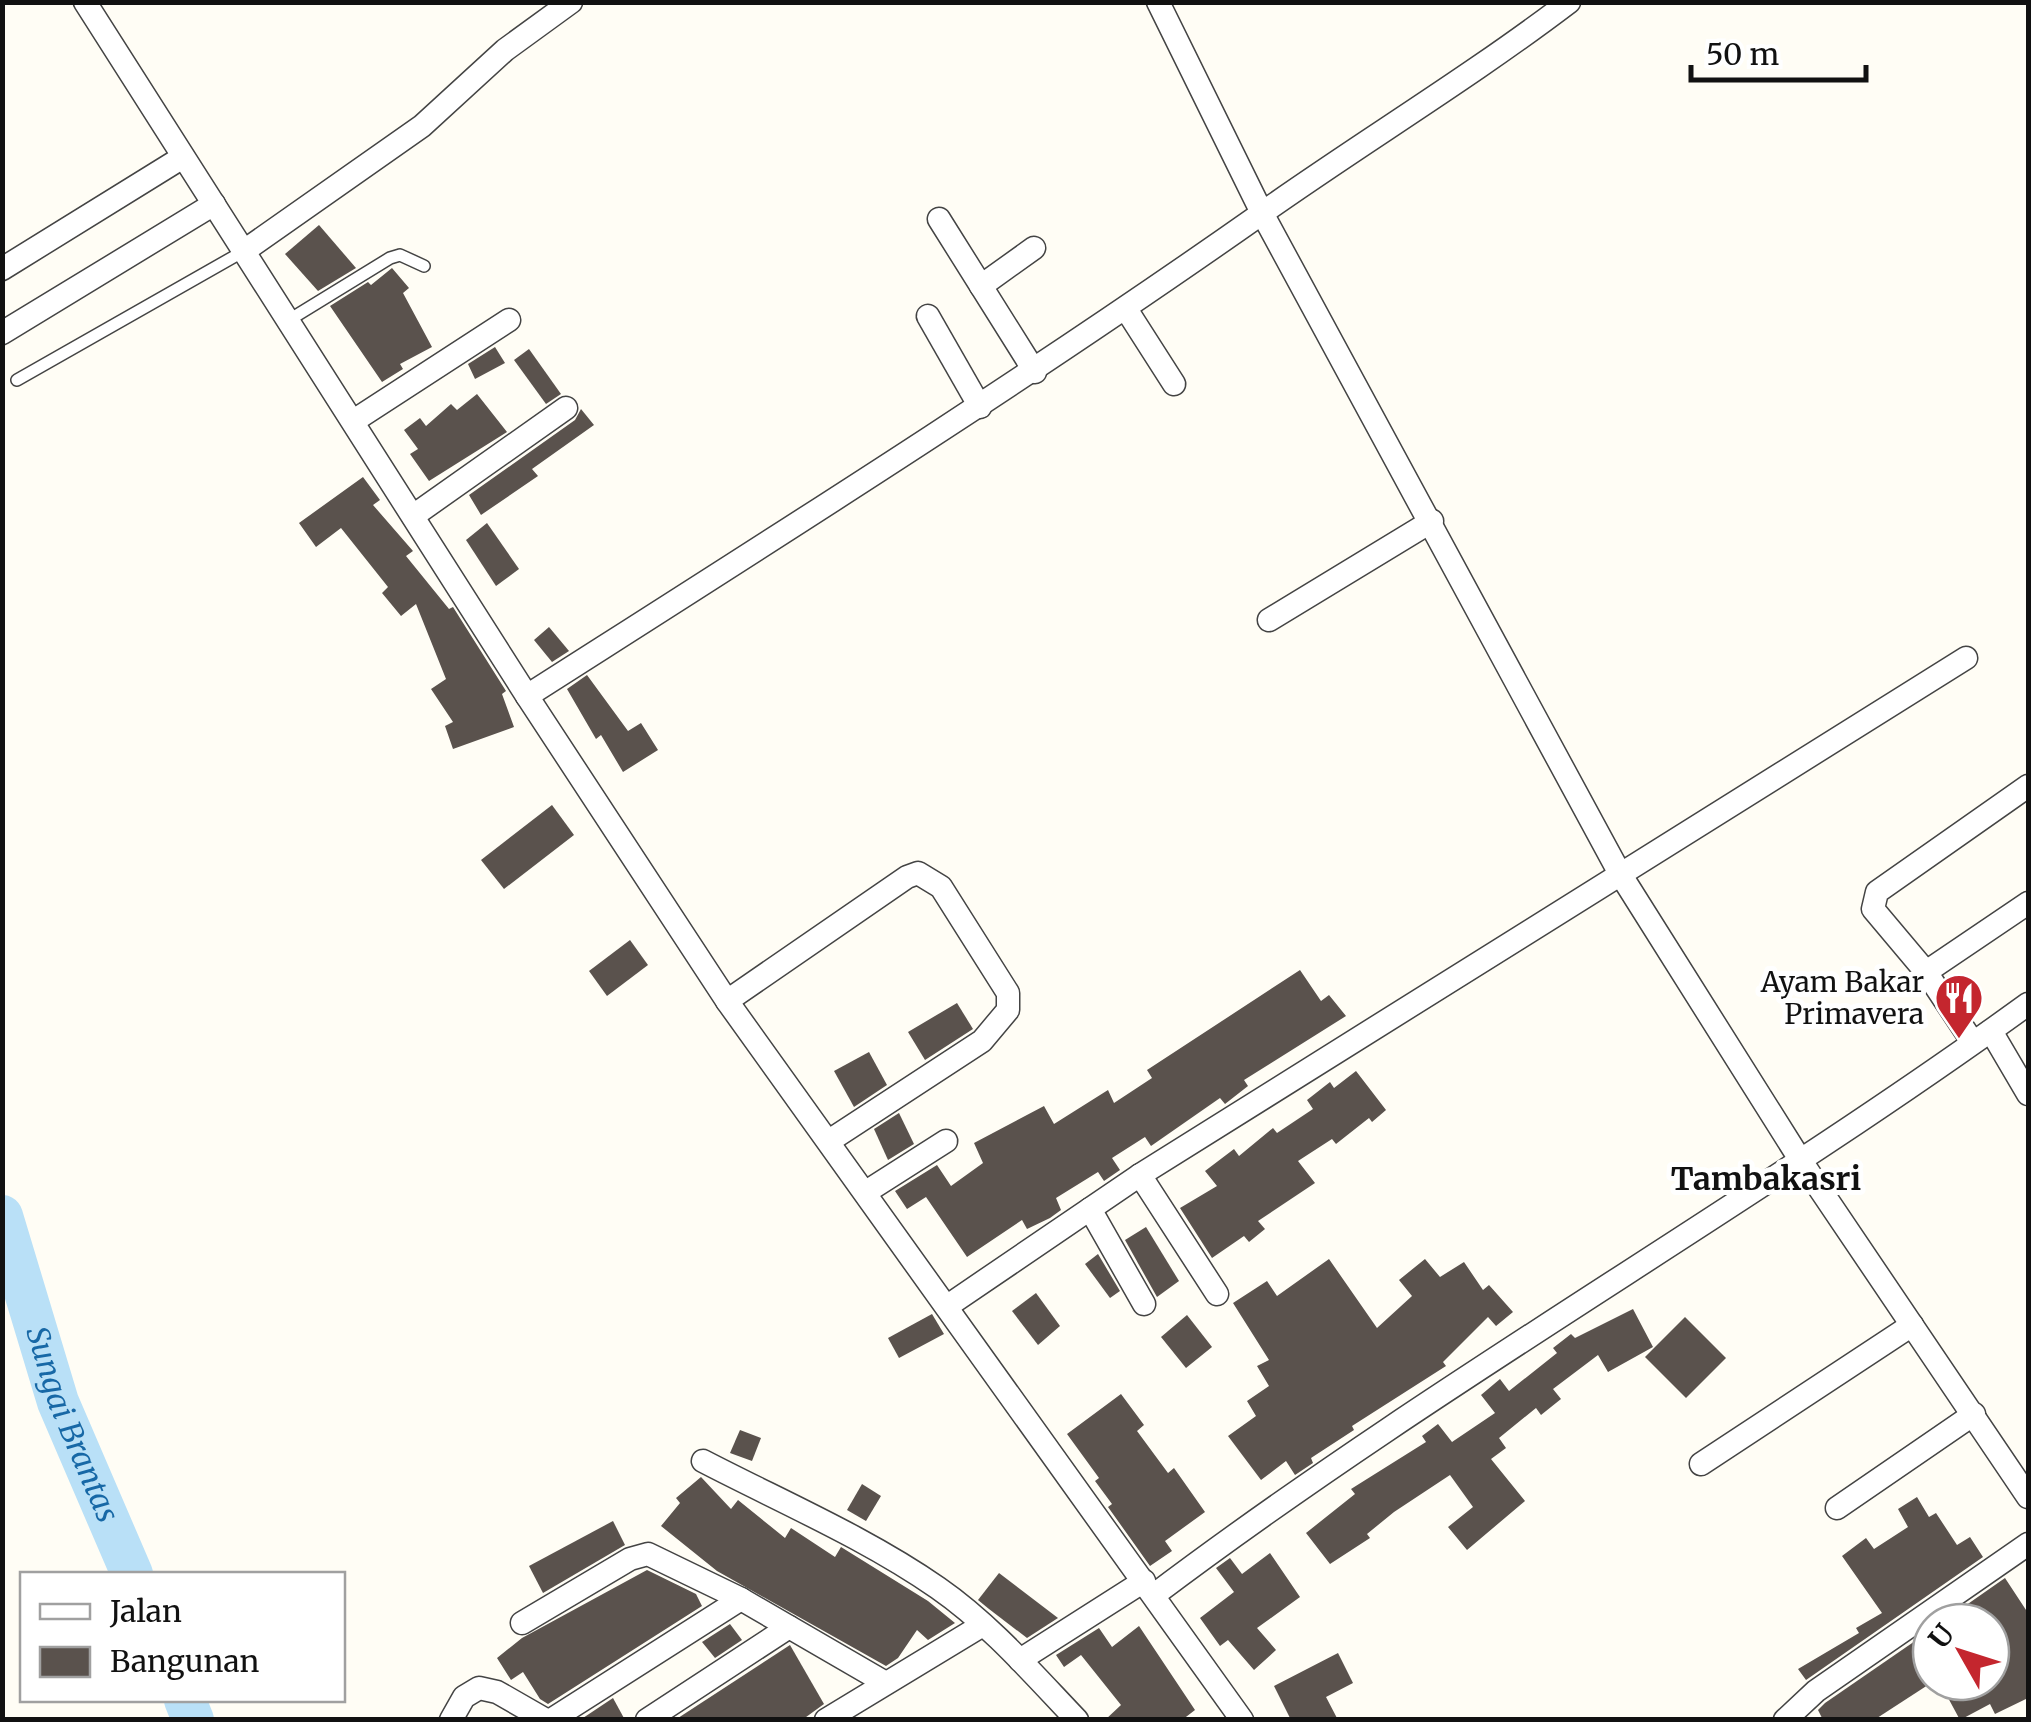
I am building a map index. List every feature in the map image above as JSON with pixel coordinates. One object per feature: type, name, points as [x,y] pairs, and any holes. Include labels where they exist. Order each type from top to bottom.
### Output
[{"type":"street","points":[[85,2],[355,420],[527,696],[727,1001],[949,1305],[1242,1720]]},
{"type":"street","points":[[244,251],[422,126],[505,50],[570,2]]},
{"type":"street","points":[[1158,2],[1262,213],[1619,872],[1802,1161],[2028,1497]]},
{"type":"street","points":[[527,696],[1035,372],[1262,213],[1489,63],[1570,2]]},
{"type":"street","points":[[2,269],[183,157]]},
{"type":"street","points":[[2,333],[214,204]]},
{"type":"street","points":[[939,219],[1035,372]]},
{"type":"street","points":[[981,286],[1034,248]]},
{"type":"street","points":[[1126,309],[1174,384]]},
{"type":"street","points":[[928,316],[980,407]]},
{"type":"street","points":[[355,420],[509,320]]},
{"type":"street","points":[[414,516],[566,408]]},
{"type":"street","points":[[1269,620],[1432,521]]},
{"type":"street","points":[[949,1305],[1140,1174],[1966,658]]},
{"type":"street","points":[[2028,786],[1876,892],[1873,910],[2028,1094]]},
{"type":"street","points":[[727,1001],[907,877],[918,873],[942,887],[1008,993],[1008,1010],[982,1040],[829,1141]]},
{"type":"street","points":[[1926,972],[2028,904]]},
{"type":"street","points":[[1020,1660],[1149,1588],[1802,1161],[2028,1004]]},
{"type":"street","points":[[866,1192],[946,1141]]},
{"type":"street","points":[[1140,1174],[1216,1294]]},
{"type":"street","points":[[1090,1209],[1144,1304]]},
{"type":"street","points":[[1701,1464],[1912,1325]]},
{"type":"street","points":[[1838,1508],[1974,1414]]},
{"type":"street","points":[[704,1461],[887,1555],[942,1591],[1020,1660],[1077,1720]]},
{"type":"street","points":[[1785,1720],[1816,1691],[2028,1544]]},
{"type":"street","points":[[522,1623],[648,1554],[741,1600],[884,1682]]},
{"type":"street","points":[[451,1720],[464,1697],[479,1688],[496,1692],[548,1720],[741,1600]]},
{"type":"street","points":[[826,1720],[981,1626]]},
{"type":"street","points":[[647,1720],[788,1627]]},
{"type":"lane","points":[[18,380],[244,251]]},
{"type":"lane","points":[[289,320],[390,258],[400,255],[424,266]]},
{"type":"building","points":[[319,225],[356,268],[318,291],[285,254]]},
{"type":"building","points":[[392,268],[409,288],[403,293],[432,347],[400,364],[403,369],[382,382],[330,306],[368,282],[371,285]]},
{"type":"building","points":[[495,347],[505,363],[475,379],[468,364]]},
{"type":"building","points":[[529,349],[561,394],[546,404],[514,360]]},
{"type":"building","points":[[477,394],[507,432],[429,481],[410,454],[418,449],[404,430],[420,418],[426,426],[451,404],[457,410]]},
{"type":"building","points":[[581,409],[594,425],[532,469],[538,476],[481,515],[469,495],[575,420]]},
{"type":"building","points":[[363,477],[380,500],[373,505],[413,551],[406,556],[449,609],[453,607],[506,691],[502,694],[514,727],[453,749],[445,726],[453,722],[431,689],[446,679],[416,604],[401,616],[382,593],[388,587],[341,528],[316,547],[299,523]]},
{"type":"building","points":[[487,523],[519,569],[496,586],[466,540]]},
{"type":"building","points":[[549,627],[569,651],[552,662],[534,640]]},
{"type":"building","points":[[587,675],[628,731],[641,723],[658,750],[623,772],[601,735],[596,739],[567,689]]},
{"type":"building","points":[[552,805],[574,835],[504,889],[481,860]]},
{"type":"building","points":[[630,940],[648,965],[607,996],[589,971]]},
{"type":"building","points":[[1300,970],[1321,1001],[1329,995],[1346,1016],[1244,1080],[1248,1086],[1225,1104],[1220,1098],[1151,1146],[1145,1137],[1112,1158],[1120,1170],[1104,1181],[1098,1172],[1056,1198],[1061,1210],[1050,1218],[1027,1229],[1022,1220],[967,1257],[926,1197],[907,1209],[895,1191],[937,1165],[951,1186],[983,1163],[974,1143],[1044,1106],[1054,1124],[1108,1090],[1114,1103],[1152,1078],[1147,1070]]},
{"type":"building","points":[[957,1003],[973,1029],[925,1060],[908,1032]]},
{"type":"building","points":[[869,1052],[887,1085],[854,1107],[834,1071]]},
{"type":"building","points":[[1356,1071],[1386,1110],[1336,1144],[1332,1139],[1298,1161],[1315,1183],[1258,1221],[1265,1229],[1249,1242],[1244,1236],[1212,1258],[1180,1208],[1217,1186],[1205,1171],[1234,1149],[1239,1156],[1273,1128],[1277,1133],[1313,1109],[1307,1100],[1330,1082],[1334,1088]]},
{"type":"building","points":[[899,1113],[914,1144],[888,1160],[874,1129]]},
{"type":"building","points":[[1146,1227],[1179,1281],[1157,1297],[1125,1240]]},
{"type":"building","points":[[1098,1254],[1120,1291],[1110,1298],[1085,1264]]},
{"type":"building","points":[[1329,1259],[1377,1328],[1412,1296],[1399,1280],[1425,1259],[1440,1277],[1464,1262],[1483,1290],[1489,1285],[1513,1312],[1496,1326],[1488,1317],[1443,1362],[1446,1366],[1352,1426],[1354,1430],[1311,1458],[1313,1463],[1295,1475],[1286,1461],[1261,1480],[1228,1436],[1256,1416],[1247,1401],[1269,1386],[1257,1366],[1269,1360],[1233,1303],[1267,1281],[1277,1296]]},
{"type":"building","points":[[1036,1293],[1060,1326],[1038,1345],[1012,1311]]},
{"type":"building","points":[[1633,1309],[1653,1347],[1608,1372],[1598,1355],[1553,1389],[1561,1399],[1541,1415],[1536,1408],[1499,1438],[1506,1448],[1491,1459],[1525,1501],[1467,1550],[1448,1527],[1473,1507],[1450,1475],[1394,1512],[1367,1534],[1370,1538],[1330,1564],[1306,1533],[1355,1494],[1351,1489],[1426,1442],[1422,1436],[1438,1424],[1452,1442],[1495,1413],[1481,1395],[1500,1379],[1509,1391],[1557,1353],[1553,1348],[1571,1334],[1575,1338]]},
{"type":"building","points":[[932,1314],[944,1334],[899,1358],[888,1338]]},
{"type":"building","points":[[1187,1315],[1212,1347],[1186,1368],[1161,1337]]},
{"type":"building","points":[[1685,1317],[1726,1358],[1686,1398],[1645,1357]]},
{"type":"building","points":[[1121,1394],[1144,1425],[1137,1431],[1168,1473],[1174,1468],[1205,1512],[1165,1541],[1172,1551],[1150,1566],[1108,1507],[1112,1504],[1095,1481],[1099,1478],[1067,1434]]},
{"type":"building","points":[[740,1430],[761,1438],[752,1461],[730,1453]]},
{"type":"building","points":[[701,1477],[731,1509],[738,1500],[785,1538],[791,1528],[835,1557],[841,1547],[928,1601],[955,1623],[928,1640],[917,1630],[898,1658],[886,1666],[717,1571],[661,1526],[680,1503],[676,1498]]},
{"type":"building","points":[[862,1484],[881,1496],[866,1521],[847,1510]]},
{"type":"building","points":[[1917,1497],[1929,1517],[1936,1513],[1957,1545],[1970,1537],[1983,1557],[1918,1602],[1911,1602],[1911,1607],[1806,1680],[1798,1669],[1859,1633],[1856,1628],[1882,1613],[1842,1556],[1866,1538],[1874,1549],[1908,1527],[1898,1509]]},
{"type":"building","points":[[613,1521],[625,1545],[543,1593],[529,1566]]},
{"type":"building","points":[[1270,1553],[1300,1597],[1257,1628],[1276,1650],[1254,1670],[1228,1640],[1220,1646],[1200,1618],[1234,1592],[1216,1568],[1230,1558],[1242,1574]]},
{"type":"building","points":[[647,1570],[696,1594],[702,1606],[548,1704],[540,1699],[523,1672],[511,1680],[497,1658],[522,1638]]},
{"type":"building","points":[[999,1573],[1058,1618],[1027,1638],[978,1600]]},
{"type":"building","points":[[2005,1578],[2028,1613],[2028,1698],[1995,1714],[1990,1704],[1960,1720],[1950,1702],[2011,1702],[2011,1602],[1971,1602]]},
{"type":"building","points":[[730,1624],[742,1640],[715,1658],[702,1642]]},
{"type":"building","points":[[1139,1626],[1195,1710],[1182,1720],[1105,1720],[1121,1705],[1081,1655],[1064,1667],[1056,1655],[1099,1628],[1112,1647]]},
{"type":"building","points":[[1911,1644],[1911,1696],[1874,1720],[1823,1720],[1818,1710]]},
{"type":"building","points":[[790,1645],[824,1704],[802,1720],[675,1720]]},
{"type":"building","points":[[1338,1653],[1353,1683],[1326,1697],[1338,1720],[1291,1720],[1274,1686]]},
{"type":"building","points":[[613,1698],[625,1720],[580,1720]]},
{"type":"waterway","name":"Sungai Brantas","points":[[2,1216],[58,1402],[131,1572]]},
{"type":"waterway","name":"Sungai Brantas","points":[[186,1702],[193,1720]]},
{"type":"place","name":"Ayam Bakar Primavera","points":[[1959,1040]]},
{"type":"district","name":"Tambakasri","points":[[1766,1179]]}]
